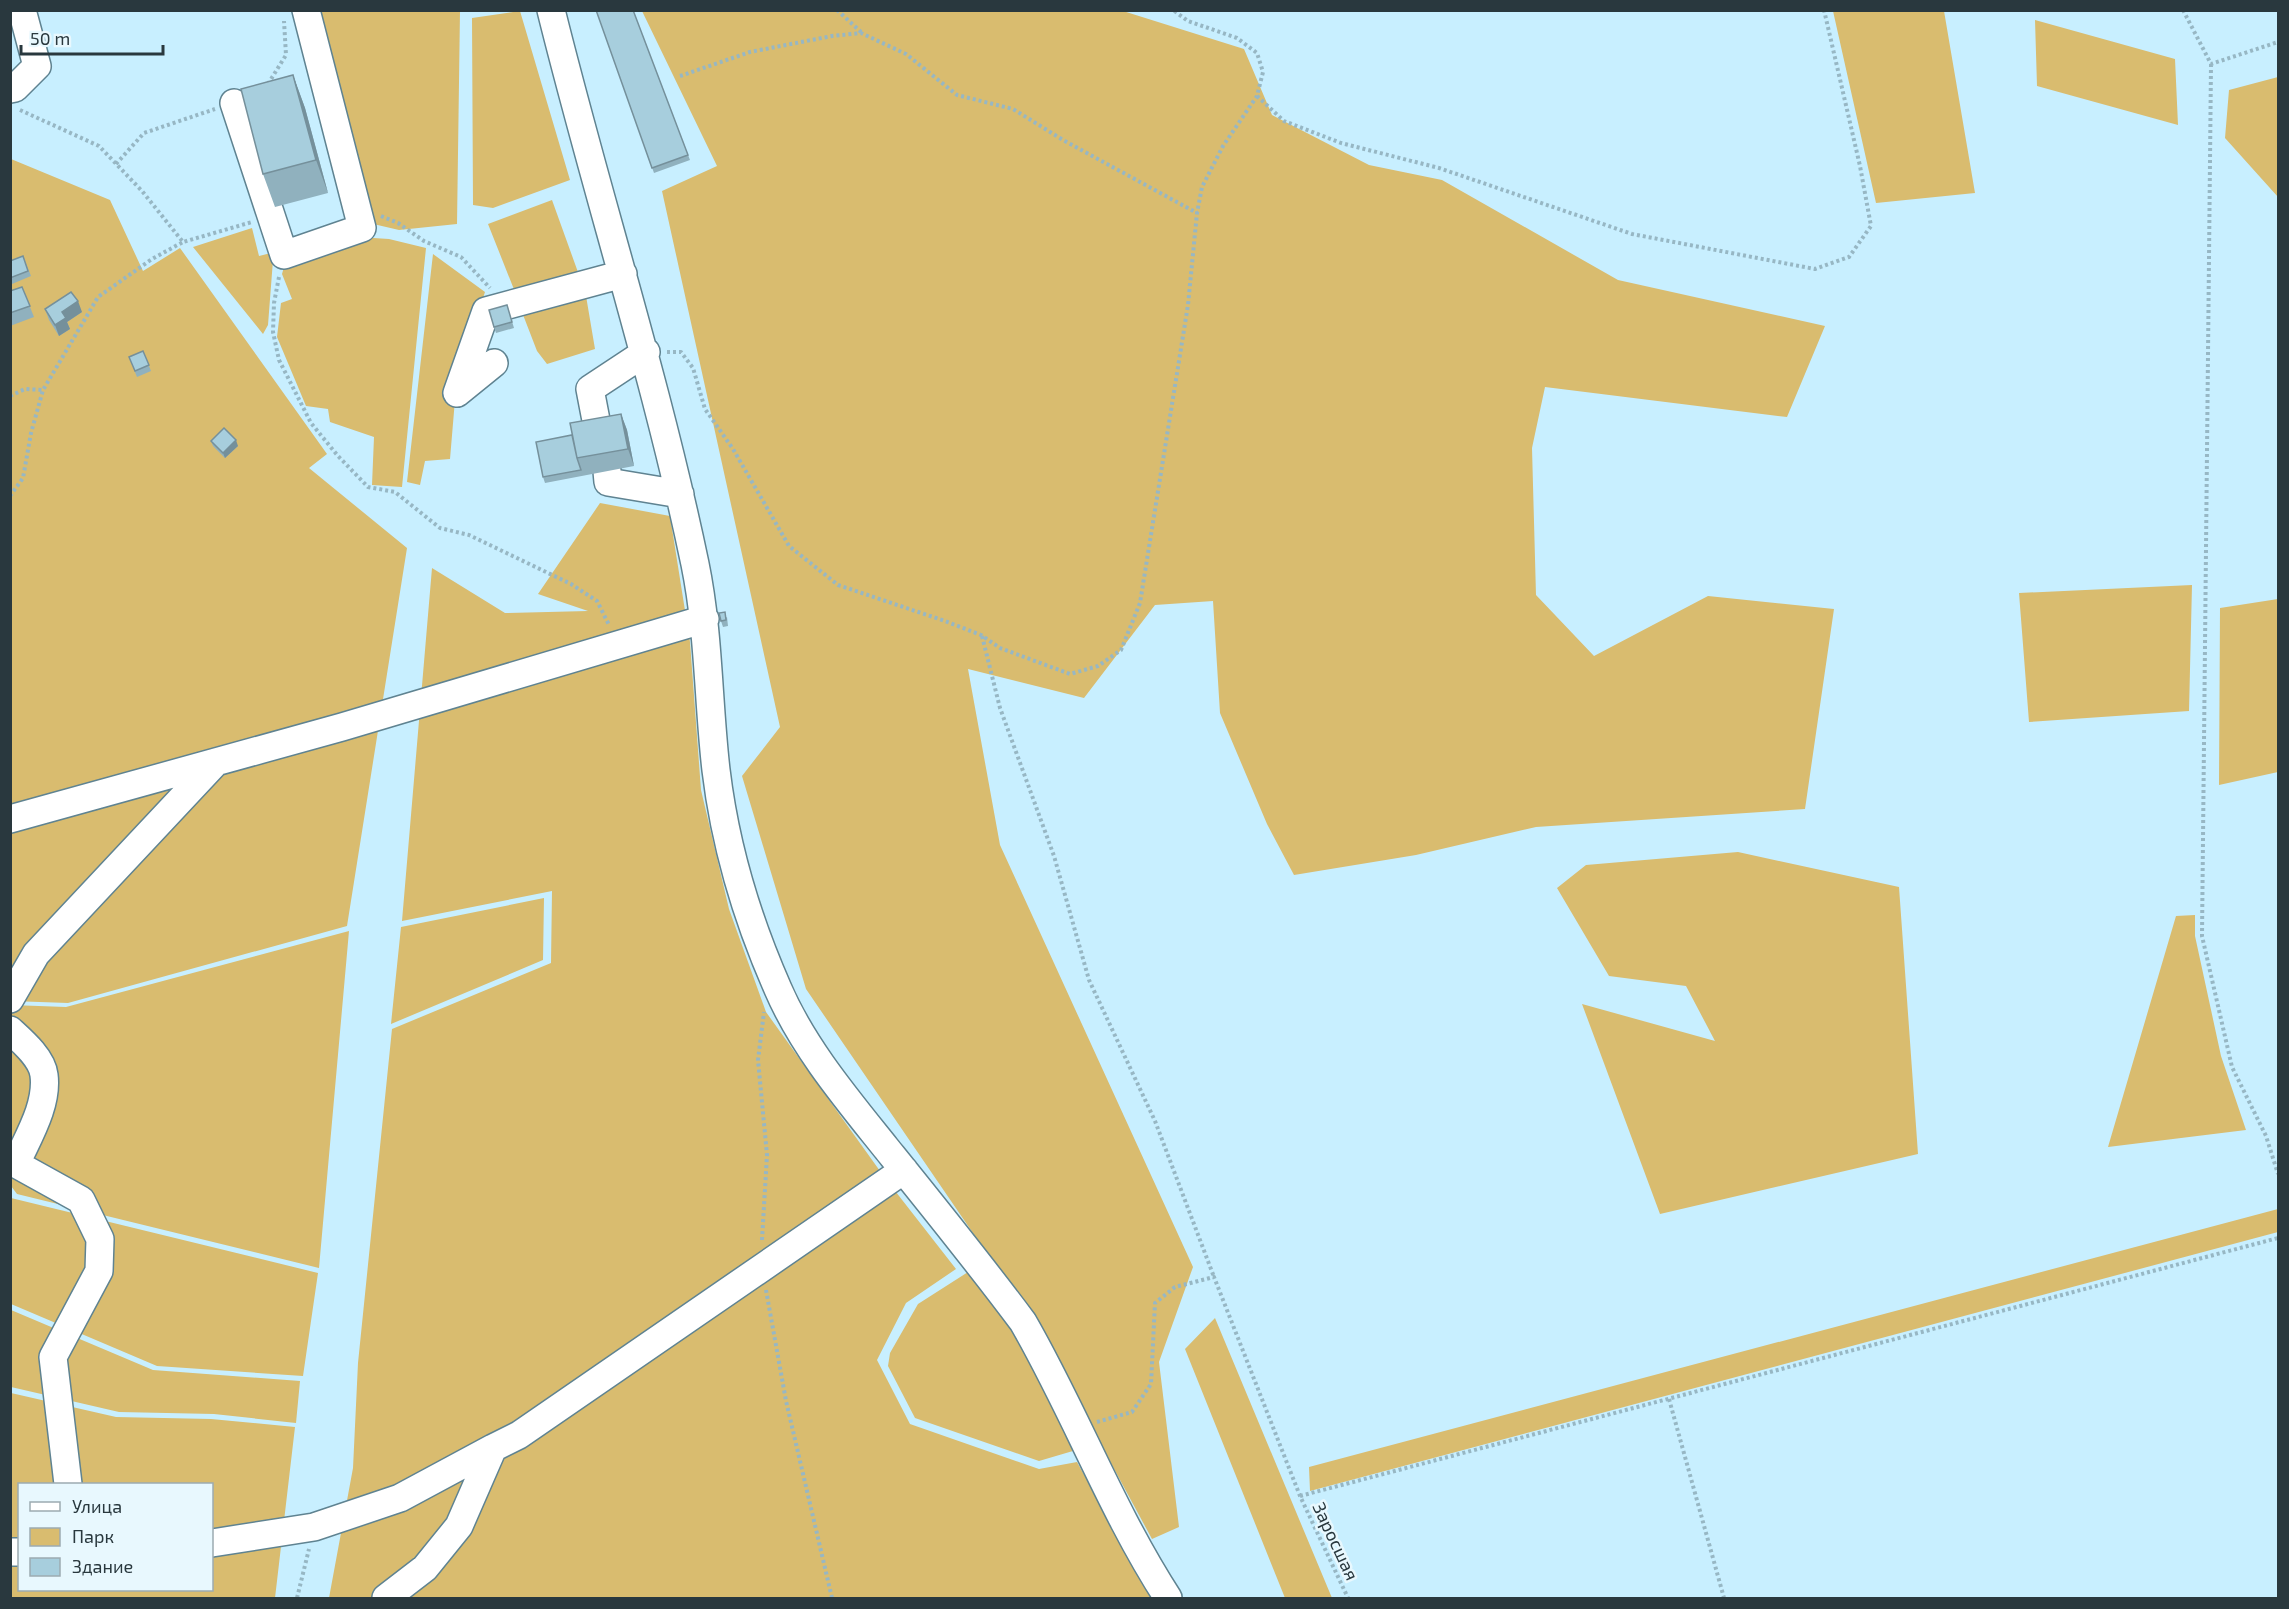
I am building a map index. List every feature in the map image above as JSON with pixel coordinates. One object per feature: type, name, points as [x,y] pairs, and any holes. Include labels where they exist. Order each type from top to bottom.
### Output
[{"type":"street","points":[[10,89],[15,88],[37,66],[22,10]]},
{"type":"street","points":[[234,103],[270,219],[284,255],[362,228],[306,10]]},
{"type":"street","points":[[551,10],[646,352],[680,494],[705,619],[716,768],[724,822],[755,935],[779,992],[799,1029],[843,1095],[1023,1322],[1141,1556],[1168,1599]]},
{"type":"street","points":[[494,363],[457,393],[486,312],[623,274]]},
{"type":"street","points":[[599,436],[590,389],[646,352]]},
{"type":"street","points":[[607,471],[608,482],[680,494]]},
{"type":"street","points":[[10,819],[705,619]]},
{"type":"street","points":[[10,999],[23,955],[217,761]]},
{"type":"street","points":[[10,1030],[30,1049],[44,1073],[41,1106],[16,1164],[81,1200],[100,1239],[99,1271],[53,1357],[68,1483]]},
{"type":"street","points":[[213,1543],[314,1527],[400,1498],[519,1435],[904,1170]]},
{"type":"street","points":[[386,1599],[425,1569],[459,1526],[493,1448]]},
{"type":"path","points":[[837,10],[861,33],[906,54],[957,95],[1013,109],[1063,140],[1197,213]]},
{"type":"path","points":[[646,352],[681,351],[693,368],[705,409],[734,449],[789,546],[838,585],[880,597],[981,635],[1000,648],[1070,674],[1098,666],[1121,650],[1140,603],[1188,304],[1197,213],[1202,187],[1222,146],[1257,96],[1263,72],[1257,53],[1237,38],[1188,21],[1173,10]]},
{"type":"path","points":[[1257,96],[1284,121],[1341,143],[1438,168],[1632,234],[1815,269],[1849,257],[1871,226],[1860,166],[1824,10]]},
{"type":"path","points":[[2182,10],[2211,64],[2202,936],[2232,1067],[2266,1136],[2278,1174]]},
{"type":"path","points":[[680,76],[750,52],[831,36],[861,33]]},
{"type":"path","points":[[2211,64],[2278,42]]},
{"type":"path","points":[[10,108],[24,111],[99,146],[142,191],[183,242]]},
{"type":"path","points":[[362,228],[376,214],[398,223],[424,241],[461,257],[505,306]]},
{"type":"path","points":[[10,496],[23,478],[31,433],[43,390],[98,297],[152,259],[183,242],[270,219]]},
{"type":"path","points":[[284,255],[274,303],[273,332],[279,360],[311,423],[338,456],[368,487],[394,492],[440,528],[469,535],[571,584],[597,601],[615,646]]},
{"type":"path","points":[[10,396],[25,389],[43,390]]},
{"type":"path","name":"Заросшая","points":[[981,635],[1000,708],[1054,856],[1089,980],[1155,1121],[1300,1496],[1348,1599]]},
{"type":"path","points":[[1300,1496],[2278,1238]]},
{"type":"path","points":[[1076,1428],[1132,1412],[1151,1384],[1155,1302],[1175,1287],[1214,1277]]},
{"type":"path","points":[[1669,1399],[1724,1599]]},
{"type":"path","points":[[297,1599],[314,1527]]},
{"type":"green space","points":[[314,11],[460,11],[457,224],[399,230],[369,223]]},
{"type":"green space","points":[[520,11],[570,180],[493,208],[473,205],[472,18]]},
{"type":"green space","points":[[642,11],[1123,11],[1244,49],[1272,115],[1369,165],[1442,180],[1618,280],[1825,326],[1787,417],[1545,387],[1532,448],[1536,595],[1594,656],[1708,596],[1834,609],[1805,809],[1536,827],[1416,855],[1294,875],[1267,824],[1220,713],[1213,601],[1155,605],[1084,698],[968,669],[1000,845],[1193,1267],[1159,1362],[1179,1527],[1152,1539],[1100,1443],[1039,1461],[915,1418],[888,1366],[890,1353],[918,1304],[990,1258],[806,989],[742,776],[780,727],[662,191],[717,166]]},
{"type":"green space","points":[[1833,11],[1944,11],[1975,193],[1876,203]]},
{"type":"green space","points":[[2035,20],[2175,59],[2178,125],[2037,86]]},
{"type":"green space","points":[[2278,77],[2278,197],[2225,138],[2229,90]]},
{"type":"green space","points":[[11,159],[110,200],[143,271],[180,248],[327,454],[309,468],[407,548],[347,926],[68,1003],[11,1001]]},
{"type":"green space","points":[[552,200],[579,275],[515,292],[488,224]]},
{"type":"green space","points":[[252,228],[259,256],[271,253],[273,260],[268,325],[263,334],[193,247]]},
{"type":"green space","points":[[358,237],[389,239],[426,248],[402,487],[372,485],[374,437],[330,422],[328,409],[306,406],[277,337],[281,303],[292,299],[282,274],[286,260]]},
{"type":"green space","points":[[433,254],[485,292],[457,376],[450,459],[425,461],[420,485],[407,482]]},
{"type":"green space","points":[[585,290],[595,349],[547,364],[537,351],[520,307]]},
{"type":"green space","points":[[600,503],[670,516],[690,642],[701,790],[729,909],[766,1012],[885,1178],[956,1269],[906,1303],[877,1360],[910,1424],[1039,1469],[1077,1462],[1134,1566],[1155,1598],[329,1598],[353,1468],[358,1363],[392,1029],[551,963],[552,891],[402,921],[432,568],[505,613],[588,611],[538,594]]},
{"type":"green space","points":[[2192,585],[2189,711],[2029,722],[2019,593]]},
{"type":"green space","points":[[2278,599],[2278,772],[2219,785],[2220,608]]},
{"type":"green space","points":[[1738,852],[1899,887],[1918,1154],[1660,1214],[1582,1004],[1715,1041],[1686,986],[1609,976],[1557,888],[1586,865]]},
{"type":"green space","points":[[544,898],[543,960],[391,1024],[401,927]]},
{"type":"green space","points":[[2195,915],[2195,936],[2221,1056],[2246,1130],[2108,1147],[2176,916]]},
{"type":"green space","points":[[349,931],[319,1268],[17,1194],[11,1186],[11,1005],[66,1007]]},
{"type":"green space","points":[[11,1198],[318,1273],[303,1376],[157,1366],[11,1304]]},
{"type":"green space","points":[[2278,1209],[2278,1232],[1310,1491],[1309,1467]]},
{"type":"green space","points":[[11,1310],[153,1370],[300,1381],[296,1423],[214,1414],[119,1412],[11,1387]]},
{"type":"green space","points":[[1215,1318],[1332,1598],[1285,1598],[1185,1349]]},
{"type":"green space","points":[[11,1393],[116,1417],[211,1419],[295,1427],[275,1598],[11,1598]]},
{"type":"building","points":[[596,10],[633,10],[688,155],[652,168]]},
{"type":"building","points":[[293,75],[316,160],[263,174],[241,89]]},
{"type":"building","points":[[23,256],[28,271],[10,278],[10,261]]},
{"type":"building","points":[[22,287],[30,306],[10,313],[10,291]]},
{"type":"building","points":[[71,292],[78,301],[62,312],[66,318],[55,325],[45,309]]},
{"type":"building","points":[[507,305],[512,322],[494,327],[489,310]]},
{"type":"building","points":[[143,351],[149,365],[135,371],[129,357]]},
{"type":"building","points":[[621,414],[628,449],[577,458],[570,423]]},
{"type":"building","points":[[224,428],[236,440],[223,453],[211,441]]},
{"type":"building","points":[[572,435],[581,470],[543,477],[536,442]]},
{"type":"building","points":[[725,612],[726,620],[721,621],[719,613]]}]
